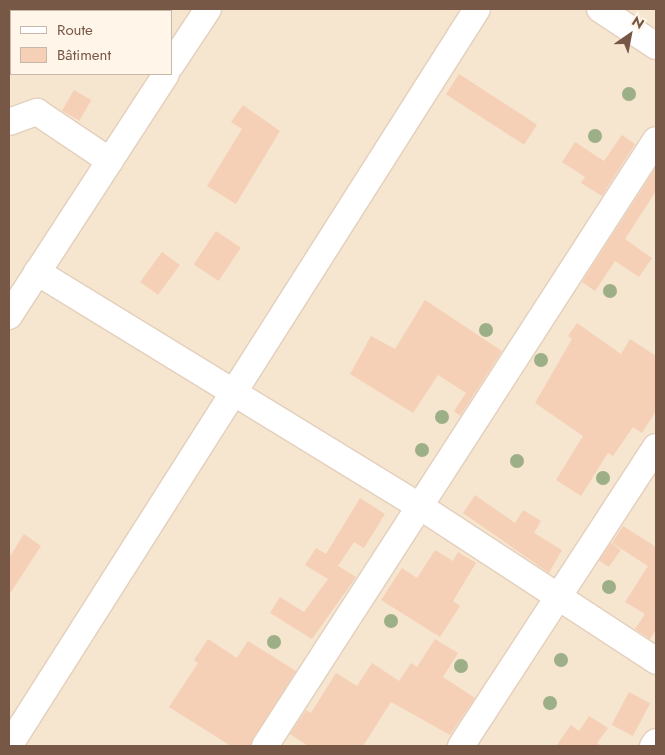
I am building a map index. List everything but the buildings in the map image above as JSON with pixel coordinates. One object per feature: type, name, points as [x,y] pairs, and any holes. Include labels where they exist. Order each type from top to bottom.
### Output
[{"type":"street","points":[[172,64],[208,9]]},
{"type":"street","points":[[10,746],[477,9]]},
{"type":"street","points":[[600,9],[656,46]]},
{"type":"street","points":[[9,316],[165,75]]},
{"type":"street","points":[[9,122],[37,112],[110,160]]},
{"type":"street","points":[[265,746],[421,507],[656,140]]},
{"type":"street","points":[[37,272],[421,507],[656,661]]},
{"type":"street","points":[[461,746],[656,447]]},
{"type":"street","points":[[653,746],[656,742]]},
{"type":"shaded area","points":[[9,9],[656,9],[656,746],[9,746]]}]
